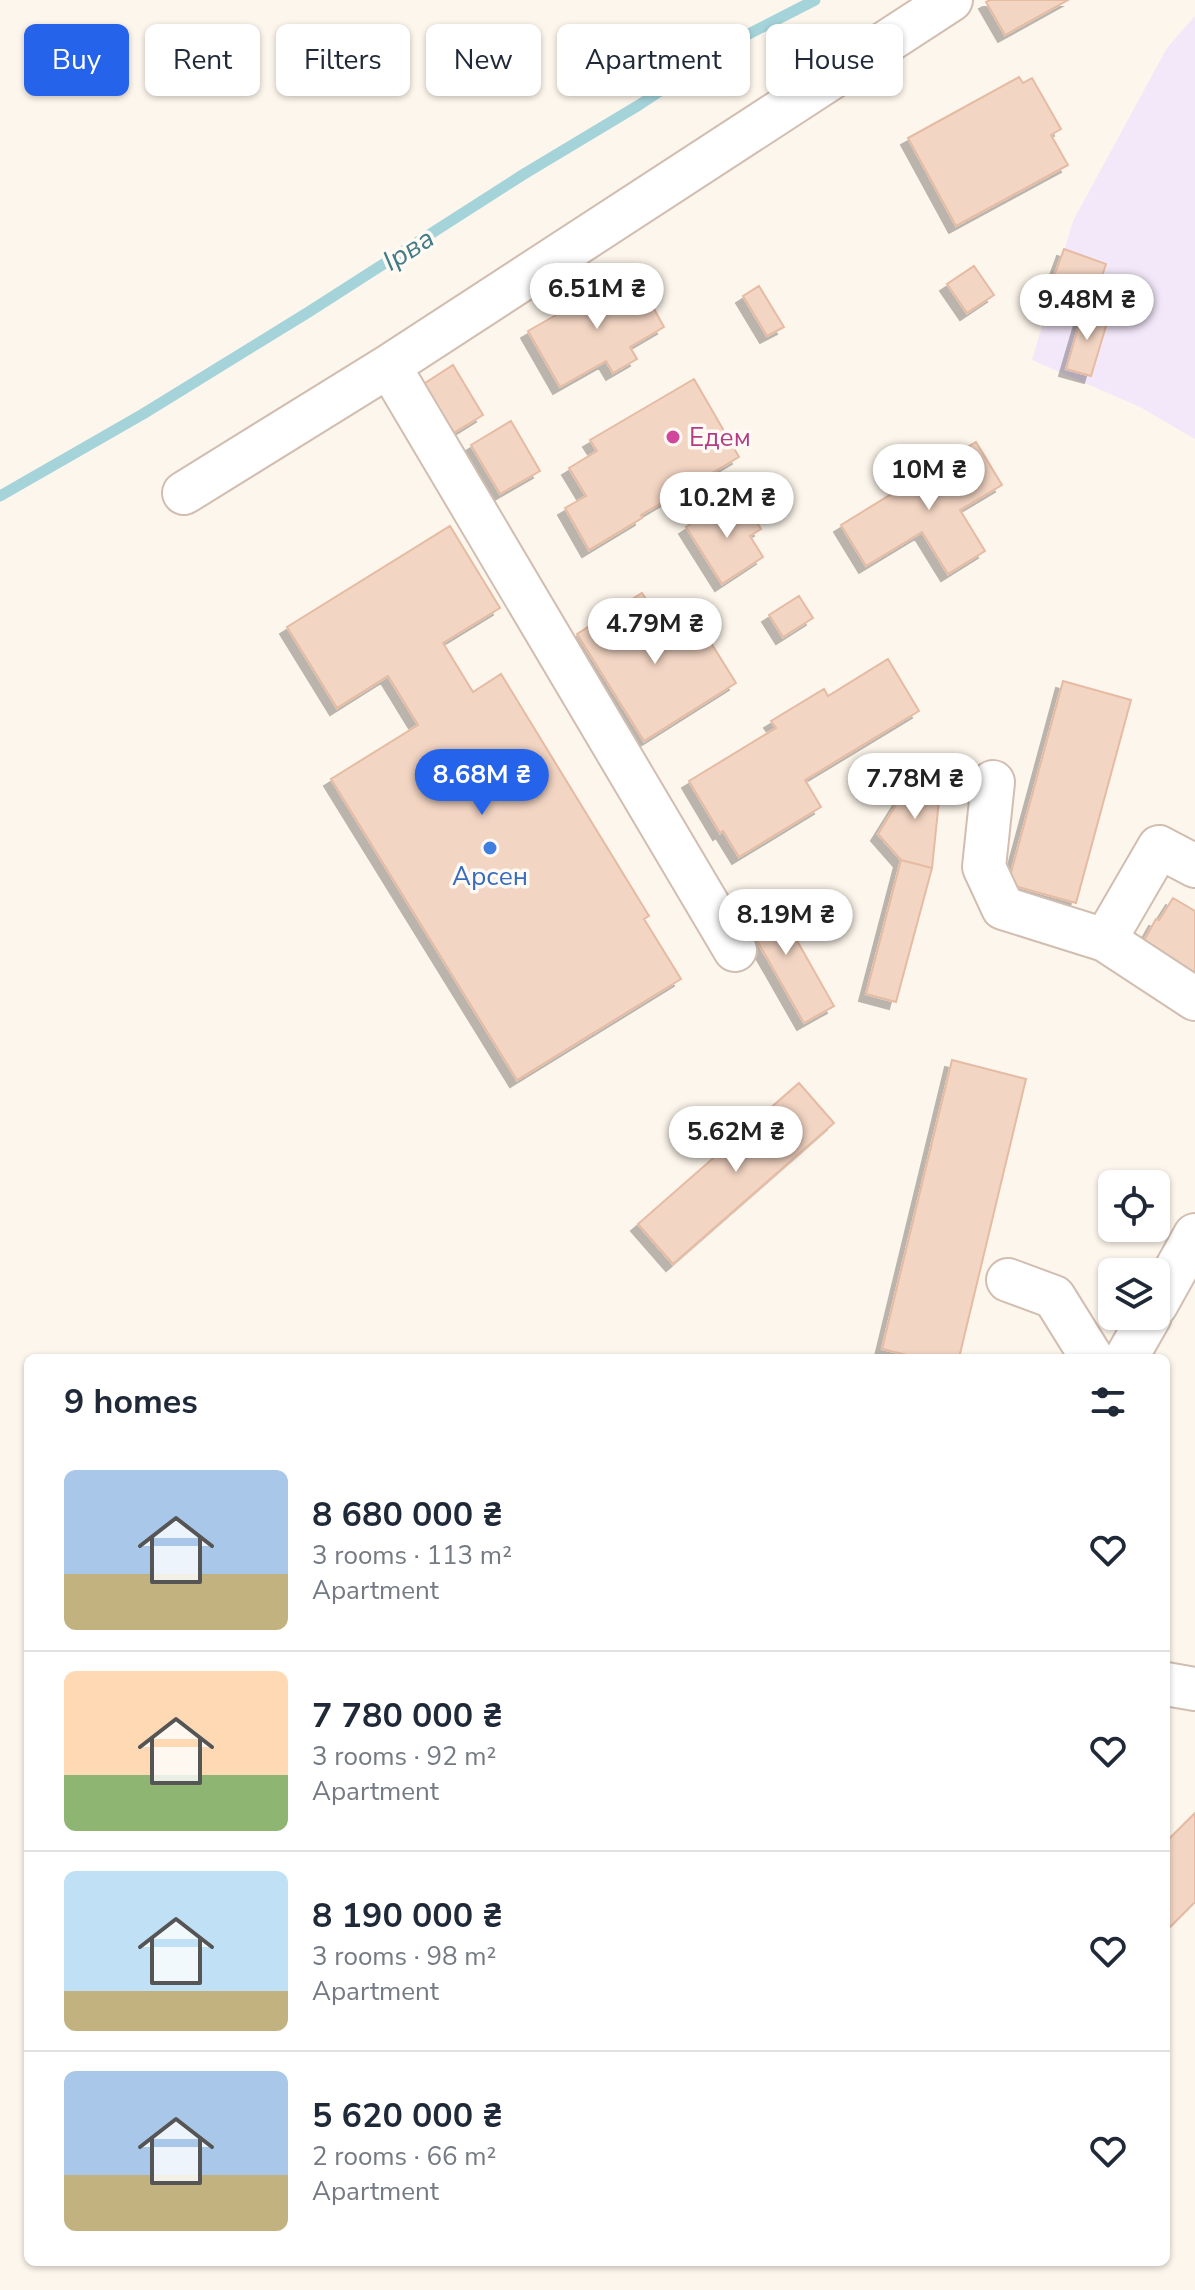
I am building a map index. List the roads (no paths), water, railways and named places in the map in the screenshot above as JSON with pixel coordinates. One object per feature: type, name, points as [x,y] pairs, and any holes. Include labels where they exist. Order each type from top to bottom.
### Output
[{"type":"lane","points":[[184,493],[389,366],[951,0]]},
{"type":"lane","points":[[389,366],[735,950]]},
{"type":"lane","points":[[993,782],[984,867],[1003,908],[1105,940],[1195,999]]},
{"type":"lane","points":[[1105,940],[1159,847],[1195,866]]},
{"type":"lane","points":[[1170,1280],[1195,1235]]},
{"type":"lane","points":[[1008,1280],[1054,1297],[1090,1354]]},
{"type":"lane","points":[[1128,1354],[1142,1330]]},
{"type":"lane","points":[[1170,1685],[1195,1689]]},
{"type":"waterway","name":"Ірва","points":[[0,496],[143,414],[307,313],[739,39],[815,0]]},
{"type":"place","name":"Едем","points":[[673,437]]},
{"type":"place","name":"Арсен","points":[[490,848]]}]
